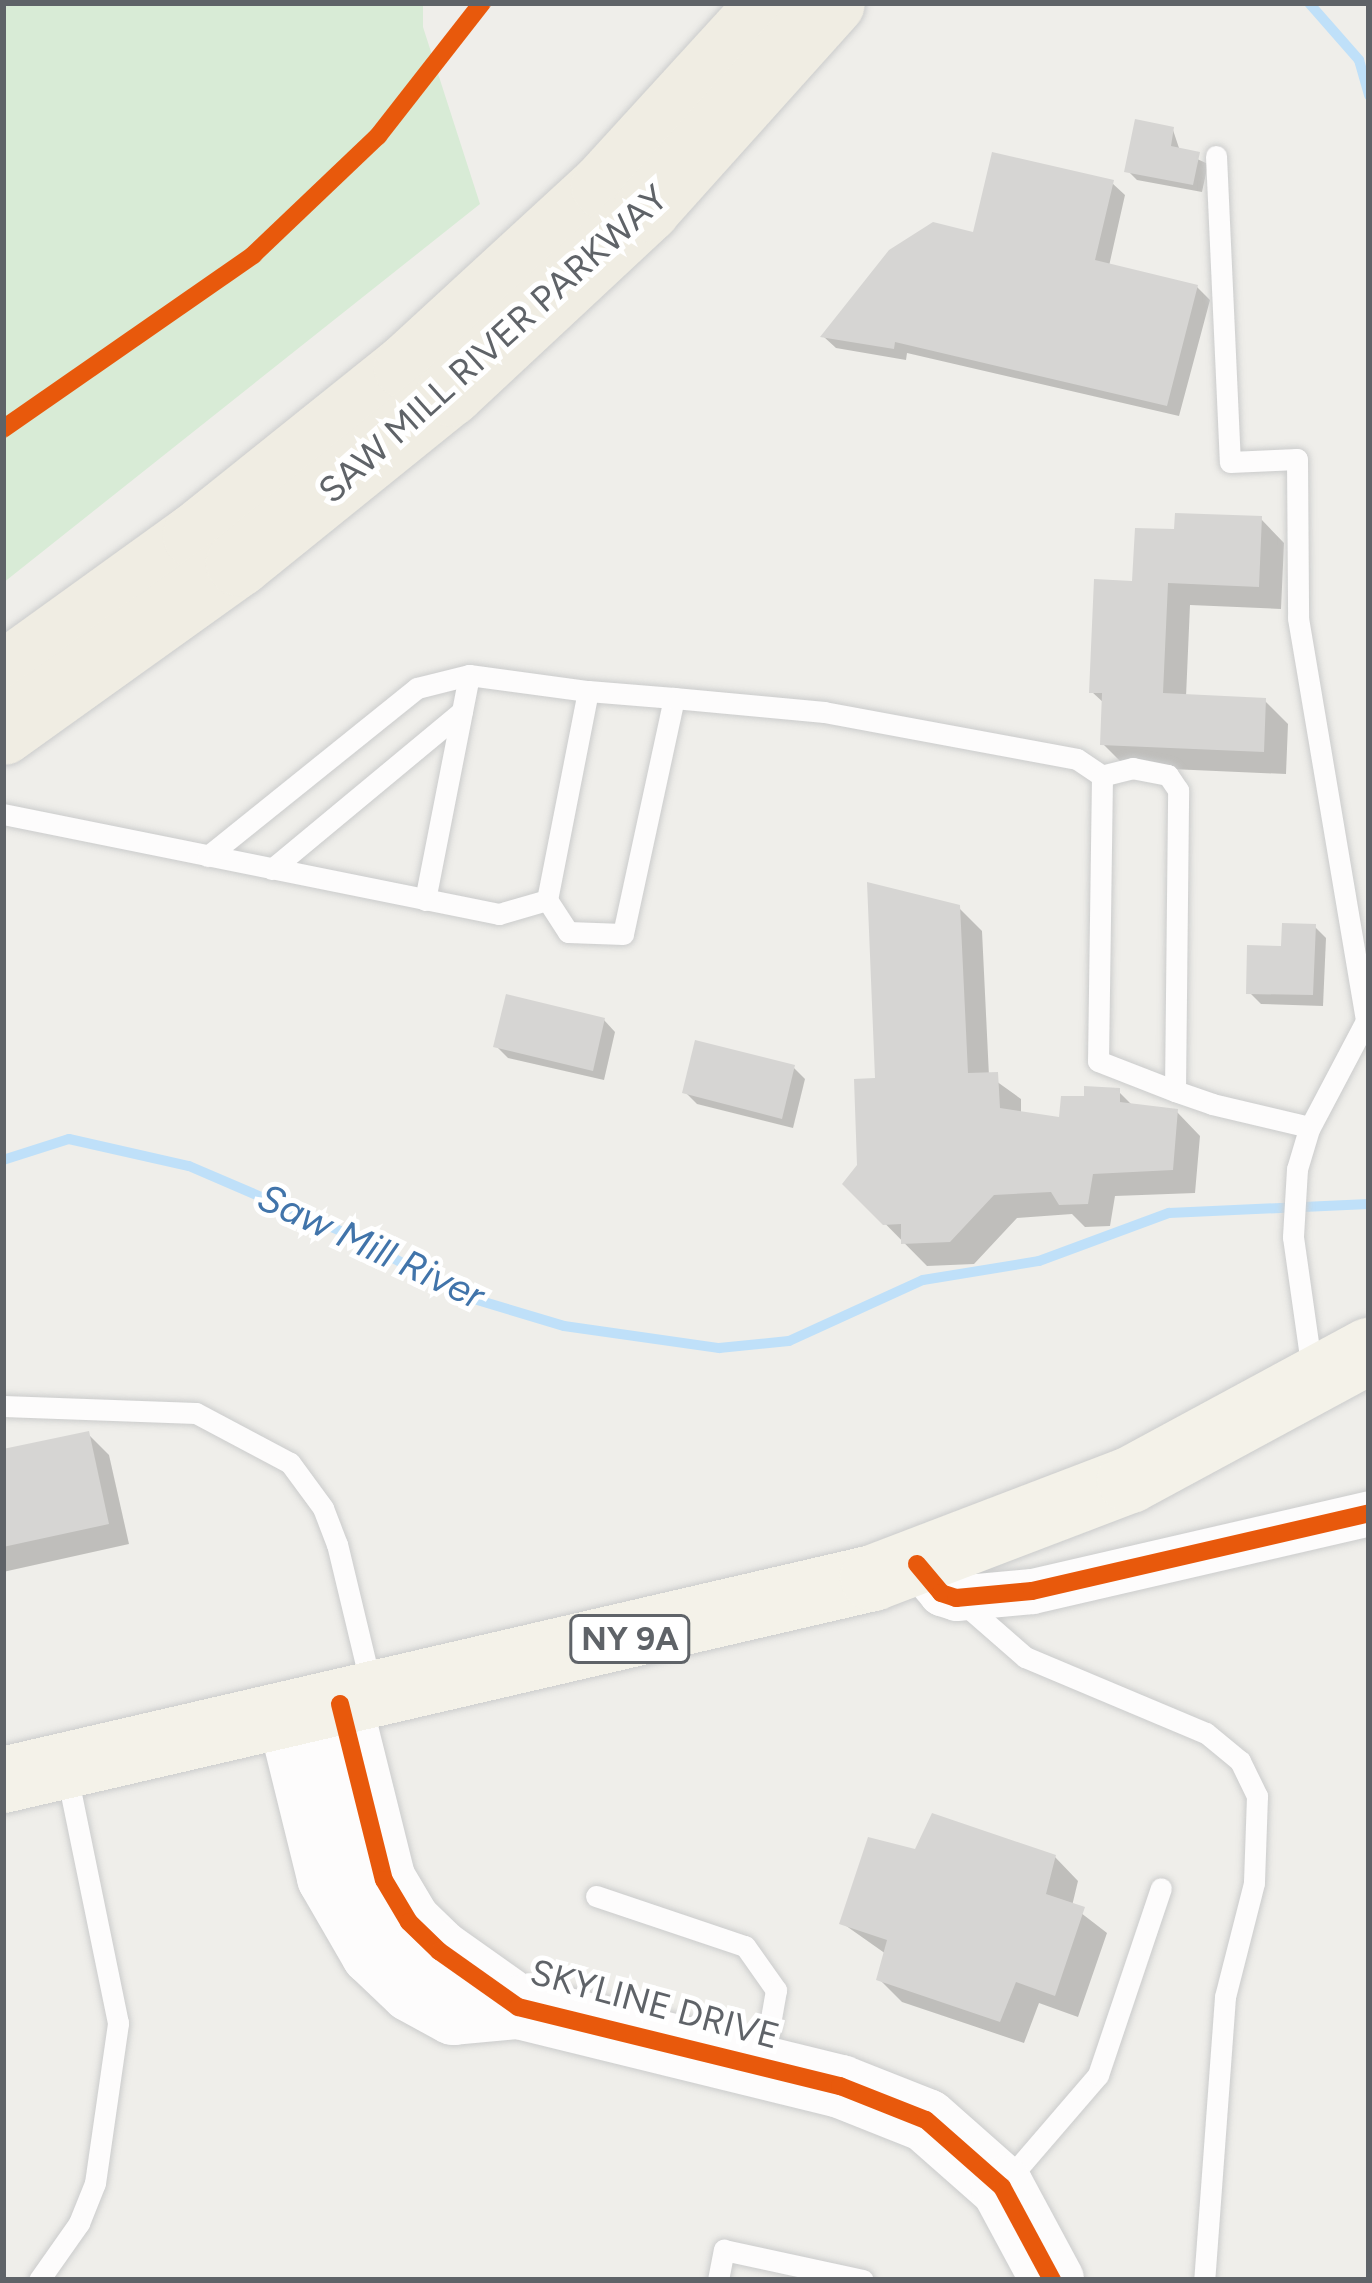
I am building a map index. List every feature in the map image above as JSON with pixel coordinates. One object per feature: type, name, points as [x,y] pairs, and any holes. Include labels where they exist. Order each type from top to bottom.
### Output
[{"type":"highway","name":"SAW MILL RIVER PARKWAY","points":[[3,675],[196,536],[424,352],[604,186],[771,3]]},
{"type":"highway","name":"SAW MILL RIVER PARKWAY","points":[[3,732],[239,563],[450,393],[647,209],[832,3]]},
{"type":"main road","name":"NY 9A","points":[[3,1780],[695,1625],[937,1581],[1369,1352]]},
{"type":"street","points":[[937,1581],[1192,1559],[1369,1513]]},
{"type":"street","name":"SKYLINE DRIVE","points":[[334,1705],[373,1845],[395,1901],[440,1951],[518,2008],[763,2067],[926,2120],[1002,2187],[1052,2280]]},
{"type":"lane","points":[[1216,157],[1230,462],[1298,459],[1298,617],[1366,1021],[1310,1127],[1298,1168],[1293,1237],[1314,1385]]},
{"type":"lane","points":[[208,856],[418,688],[469,675],[824,712],[1077,759],[1102,776],[1133,768],[1168,775],[1178,790],[1175,1091]]},
{"type":"lane","points":[[425,900],[469,675]]},
{"type":"lane","points":[[588,691],[547,900],[568,932],[622,934],[674,698]]},
{"type":"lane","points":[[272,869],[462,711]]},
{"type":"lane","points":[[1102,776],[1098,1061],[1175,1091],[1310,1127]]},
{"type":"lane","points":[[3,814],[499,914],[547,900]]},
{"type":"lane","points":[[3,1406],[196,1413],[290,1463],[323,1508],[337,1544],[334,1705]]},
{"type":"lane","points":[[937,1581],[1025,1657],[1206,1732],[1240,1761],[1257,1796],[1253,1883],[1225,1997],[1204,2280]]},
{"type":"lane","points":[[39,2280],[79,2223],[95,2182],[118,2024],[65,1765]]},
{"type":"lane","points":[[1002,2187],[1098,2075],[1161,1888]]},
{"type":"lane","points":[[596,1896],[745,1946],[776,1990],[763,2067]]},
{"type":"lane","points":[[718,2280],[724,2250],[863,2280]]},
{"type":"green space","points":[[3,3],[423,3],[423,27],[480,204],[3,583]]},
{"type":"building","points":[[1135,119],[1174,127],[1171,146],[1200,152],[1193,185],[1124,172]]},
{"type":"building","points":[[992,152],[1114,180],[1095,260],[1198,285],[1167,406],[895,342],[894,349],[820,337],[889,250],[933,222],[973,232]]},
{"type":"building","points":[[1175,513],[1262,516],[1259,587],[1168,583],[1163,693],[1266,698],[1264,752],[1100,745],[1102,693],[1089,693],[1094,579],[1132,581],[1135,528],[1174,529]]},
{"type":"building","points":[[867,882],[960,905],[968,1073],[998,1072],[1000,1108],[1059,1117],[1061,1096],[1084,1096],[1084,1086],[1120,1088],[1120,1102],[1178,1109],[1173,1170],[1093,1174],[1088,1204],[1059,1205],[1051,1192],[994,1195],[950,1242],[901,1244],[901,1224],[883,1225],[842,1184],[857,1165],[854,1079],[875,1078]]},
{"type":"building","points":[[1282,923],[1316,924],[1313,995],[1246,994],[1247,945],[1281,946]]},
{"type":"building","points":[[506,994],[605,1018],[593,1071],[493,1047]]},
{"type":"building","points":[[695,1040],[795,1065],[782,1119],[682,1093]]},
{"type":"building","points":[[89,1431],[109,1524],[3,1547],[3,1449]]},
{"type":"building","points":[[932,1813],[1056,1855],[1046,1894],[1085,1907],[1055,1996],[1016,1982],[1000,2022],[876,1980],[887,1940],[839,1924],[868,1837],[915,1849]]},
{"type":"waterway","name":"Saw Mill River","points":[[1309,3],[1359,60],[1369,96]]},
{"type":"waterway","name":"Saw Mill River","points":[[3,1160],[69,1139],[189,1166],[352,1236],[464,1296],[564,1326],[719,1348],[789,1341],[923,1280],[1039,1261],[1169,1213],[1369,1204]]},
{"type":"cycle path","points":[[3,429],[253,255],[378,136],[482,3]]},
{"type":"cycle path","points":[[917,1564],[941,1593],[956,1598],[1032,1591],[1369,1513]]},
{"type":"cycle path","points":[[340,1704],[384,1880],[409,1922],[439,1951],[518,2007],[840,2086],[926,2120],[1002,2187],[1052,2280]]}]
